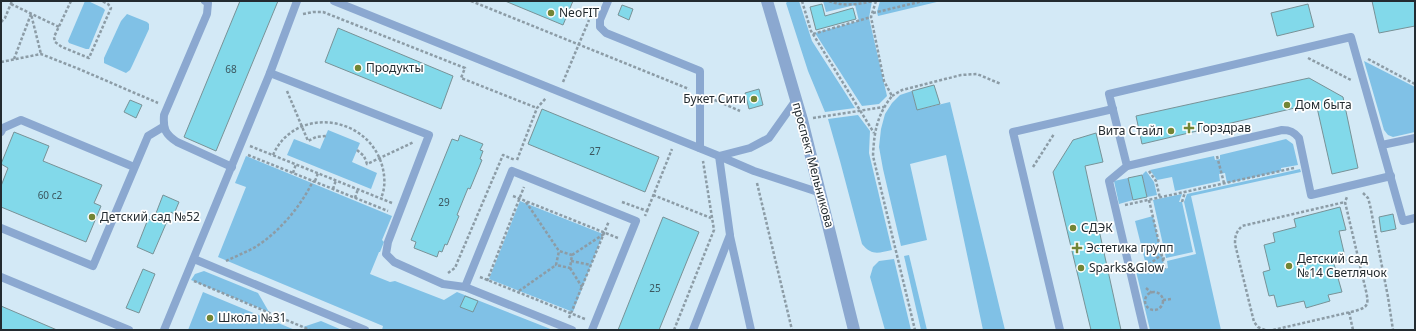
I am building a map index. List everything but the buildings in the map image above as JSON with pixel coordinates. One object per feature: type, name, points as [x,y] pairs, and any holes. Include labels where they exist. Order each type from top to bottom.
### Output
[{"type":"street","name":"проспект Мельникова","points":[[767,1],[802,120],[854,330]]},
{"type":"lane","points":[[205,1],[208,3],[207,14],[164,115],[163,127],[169,137],[177,142],[232,167]]},
{"type":"lane","points":[[164,330],[270,73],[297,1]]},
{"type":"lane","points":[[334,1],[754,171],[821,193]]},
{"type":"lane","points":[[608,1],[600,20],[600,27],[606,33],[700,71],[700,148]]},
{"type":"lane","points":[[1127,166],[1109,94],[1351,37],[1403,221],[1415,218]]},
{"type":"lane","points":[[270,73],[430,135],[386,249],[386,254],[389,259],[443,284],[466,287],[569,329]]},
{"type":"lane","points":[[719,156],[750,148],[769,138],[796,100]]},
{"type":"lane","points":[[1060,330],[1013,132],[1113,108]]},
{"type":"lane","points":[[1,132],[3,128],[21,120],[134,168]]},
{"type":"lane","points":[[1,228],[93,266],[148,136],[163,127]]},
{"type":"lane","points":[[1144,330],[1109,181],[1127,166],[1282,130],[1289,130],[1295,133],[1299,138],[1311,195],[1391,176]]},
{"type":"lane","points":[[1382,145],[1415,138]]},
{"type":"lane","points":[[719,156],[730,235],[751,330]]},
{"type":"lane","points":[[466,287],[512,171],[636,221],[594,326]]},
{"type":"lane","points":[[693,330],[730,235]]},
{"type":"lane","points":[[194,259],[365,330]]},
{"type":"lane","points":[[1,277],[129,330]]},
{"type":"path","points":[[71,1],[54,37],[55,42],[62,47],[89,58],[112,8],[102,1]]},
{"type":"path","points":[[471,1],[740,111]]},
{"type":"path","points":[[802,1],[813,34],[874,133]]},
{"type":"path","points":[[829,1],[845,5],[875,1],[871,18],[884,81],[892,96]]},
{"type":"path","points":[[873,13],[923,1]]},
{"type":"path","points":[[1,22],[5,18],[12,2],[31,14],[59,27]]},
{"type":"path","points":[[302,15],[313,12],[323,12],[466,68],[461,78],[537,108]]},
{"type":"path","points":[[31,14],[41,54]]},
{"type":"path","points":[[14,60],[31,14]]},
{"type":"path","points":[[813,34],[871,18]]},
{"type":"path","points":[[517,160],[537,108],[547,98],[559,91],[579,44]]},
{"type":"path","points":[[1294,51],[1366,88]]},
{"type":"path","points":[[1356,52],[1415,84]]},
{"type":"path","points":[[1,62],[41,54],[168,107]]},
{"type":"path","points":[[915,330],[873,156],[874,133],[884,107],[892,96],[902,90],[961,75],[977,74],[1001,84]]},
{"type":"path","points":[[281,77],[308,141],[316,137],[326,136]]},
{"type":"path","points":[[802,120],[884,107]]},
{"type":"path","points":[[1024,180],[1063,120]]},
{"type":"path","points":[[273,155],[290,134],[302,127],[321,122],[336,123],[348,126],[366,138],[380,158],[385,179],[384,192],[381,198]]},
{"type":"path","points":[[357,150],[362,153],[367,164],[430,135]]},
{"type":"path","points":[[242,142],[402,206]]},
{"type":"path","points":[[1214,146],[1224,184]]},
{"type":"path","points":[[644,219],[672,148],[678,151]]},
{"type":"path","points":[[238,151],[398,215]]},
{"type":"path","points":[[443,274],[452,271],[458,263],[502,155],[524,163]]},
{"type":"path","points":[[674,330],[714,230],[704,161],[697,159]]},
{"type":"path","points":[[1143,163],[1156,182],[1160,198]]},
{"type":"path","points":[[293,173],[296,164]]},
{"type":"path","points":[[1115,207],[1305,166]]},
{"type":"path","points":[[754,171],[792,330]]},
{"type":"path","points":[[213,267],[255,247],[271,236],[298,204],[318,173]]},
{"type":"path","points":[[482,294],[527,177]]},
{"type":"path","points":[[333,189],[336,180]]},
{"type":"path","points":[[355,198],[358,189]]},
{"type":"path","points":[[504,192],[604,233],[628,241]]},
{"type":"path","points":[[1182,202],[1185,192]]},
{"type":"path","points":[[654,194],[712,218]]},
{"type":"path","points":[[1368,198],[1388,297],[1393,330]]},
{"type":"path","points":[[618,200],[647,212]]},
{"type":"path","points":[[1149,200],[1165,269]]},
{"type":"path","points":[[526,201],[559,251],[572,254],[604,233]]},
{"type":"path","points":[[1265,330],[1258,328],[1254,322],[1235,244],[1235,236],[1238,230],[1242,226],[1346,202],[1368,300],[1367,305],[1364,308],[1349,312],[1273,330]]},
{"type":"path","points":[[569,329],[571,313],[612,211]]},
{"type":"path","points":[[519,290],[556,265],[559,251]]},
{"type":"path","points":[[572,254],[570,268],[582,287]]},
{"type":"path","points":[[1132,278],[1162,256]]},
{"type":"path","points":[[1162,259],[1166,258]]},
{"type":"path","points":[[571,261],[591,265]]},
{"type":"path","points":[[556,265],[570,268]]},
{"type":"path","points":[[471,273],[571,313],[594,326]]},
{"type":"path","points":[[186,278],[310,330]]},
{"type":"path","points":[[1155,293],[1161,295],[1163,300],[1162,306],[1157,310],[1149,309],[1146,301],[1147,296],[1155,293]]},
{"type":"path","points":[[1163,300],[1172,299]]},
{"type":"path","points":[[1349,312],[1353,330]]},
{"type":"shaded area","points":[[85,1],[88,1],[105,10],[89,49],[69,43],[68,41]]},
{"type":"shaded area","points":[[788,1],[799,1],[812,41],[855,108],[825,112],[808,71],[786,3]]},
{"type":"shaded area","points":[[823,1],[872,1],[869,18],[887,96],[879,104],[862,106],[815,33],[859,21],[855,5],[826,12]]},
{"type":"shaded area","points":[[880,1],[941,1],[878,16],[877,12]]},
{"type":"shaded area","points":[[127,14],[147,22],[149,24],[149,29],[130,70],[126,73],[104,63],[104,58],[121,21]]},
{"type":"shaded area","points":[[1364,61],[1415,87],[1415,132],[1393,137],[1388,135],[1384,130]]},
{"type":"shaded area","points":[[912,91],[917,110],[950,102],[1005,330],[983,330],[946,155],[910,164],[927,240],[901,246],[879,147],[881,129],[885,114],[892,103],[900,95]]},
{"type":"shaded area","points":[[858,115],[870,131],[869,153],[892,250],[883,252],[872,252],[862,244],[828,119]]},
{"type":"shaded area","points":[[328,130],[360,143],[352,162],[377,173],[371,189],[287,155],[294,139],[320,149]]},
{"type":"shaded area","points":[[1286,139],[1293,144],[1298,165],[1281,168],[1281,171],[1227,183],[1225,173],[1219,174],[1220,181],[1175,191],[1172,177],[1157,180],[1150,170],[1214,156],[1215,160],[1220,159],[1220,155]]},
{"type":"shaded area","points":[[246,156],[392,216],[382,240],[384,242],[370,274],[390,282],[395,281],[444,300],[457,292],[553,330],[382,330],[383,326],[218,257],[246,187],[235,183]]},
{"type":"shaded area","points":[[1300,169],[1301,172],[1191,196],[1221,330],[1150,330],[1135,267],[1146,265],[1135,221],[1153,216],[1165,269],[1168,268],[1167,261],[1196,254],[1184,202],[1187,194]]},
{"type":"shaded area","points":[[1146,171],[1154,182],[1157,195],[1147,197],[1142,175]]},
{"type":"shaded area","points":[[1128,178],[1133,200],[1119,204],[1114,181]]},
{"type":"shaded area","points":[[1182,194],[1179,202],[1182,202],[1193,252],[1166,258],[1153,200]]},
{"type":"shaded area","points":[[520,201],[603,234],[573,312],[489,279]]},
{"type":"shaded area","points":[[909,255],[927,330],[921,330],[904,256]]},
{"type":"shaded area","points":[[894,259],[911,330],[885,330],[870,277],[873,267],[879,261]]},
{"type":"shaded area","points":[[204,271],[258,293],[269,312],[191,280],[195,274]]},
{"type":"shaded area","points":[[203,292],[295,330],[188,330]]},
{"type":"shaded area","points":[[321,321],[342,330],[310,330],[303,327]]},
{"type":"place","name":"NeoFIT","points":[[551,13]]},
{"type":"place","name":"Продукты","points":[[358,68]]},
{"type":"place","name":"Букет Сити","points":[[754,99]]},
{"type":"place","name":"Дом быта","points":[[1287,105]]},
{"type":"place","name":"Горздрав","points":[[1189,128]]},
{"type":"place","name":"Вита Стайл","points":[[1171,131]]},
{"type":"place","name":"Детский сад №52","points":[[92,217]]},
{"type":"place","name":"СДЭК","points":[[1073,228]]},
{"type":"place","name":"Эстетика групп","points":[[1077,248]]},
{"type":"place","name":"Детский сад №14 Светлячок","points":[[1289,266]]},
{"type":"place","name":"Sparks&Glow","points":[[1081,268]]},
{"type":"place","name":"Школа №31","points":[[210,318]]}]
